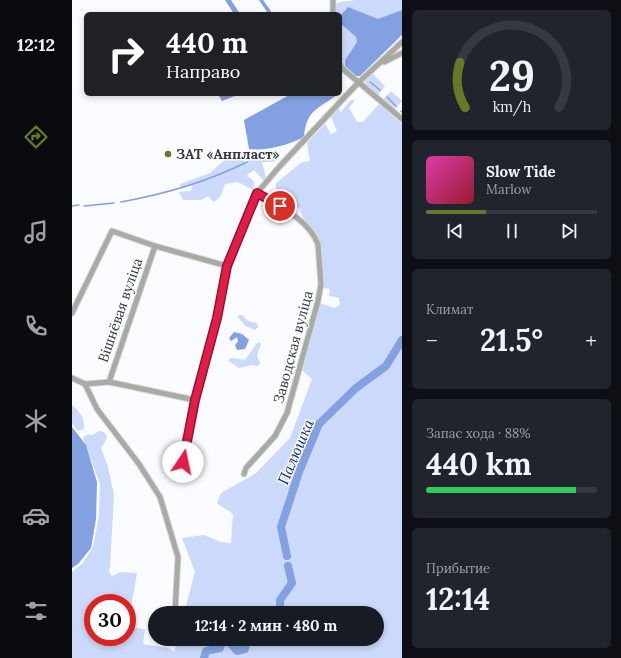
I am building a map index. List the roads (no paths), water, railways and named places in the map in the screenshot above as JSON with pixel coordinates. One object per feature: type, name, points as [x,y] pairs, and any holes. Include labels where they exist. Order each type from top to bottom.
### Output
[{"type":"street","points":[[333,12],[334,0]]},
{"type":"street","points":[[183,462],[195,400],[217,318],[227,266],[257,193],[279,167],[359,82],[402,42]]},
{"type":"street","points":[[379,64],[402,53]]},
{"type":"street","points":[[342,67],[402,119]]},
{"type":"street","name":"Заводская вуліца","points":[[244,474],[246,468],[275,436],[288,413],[321,284],[316,239],[296,217],[257,193]]},
{"type":"street","points":[[72,313],[112,231],[155,246],[227,266]]},
{"type":"street","name":"Вішнёвая вуліца","points":[[109,382],[155,246]]},
{"type":"street","points":[[72,378],[85,384],[109,382],[195,400]]},
{"type":"street","points":[[85,384],[97,409],[139,464],[160,497],[178,557],[175,606]]},
{"type":"water","points":[[225,0],[231,0],[239,12],[233,12]]},
{"type":"water","points":[[259,0],[263,0],[271,11],[267,12]]},
{"type":"water","points":[[348,7],[378,19],[402,10],[402,35],[360,76],[355,76],[345,66],[345,60],[357,42],[356,37],[342,25],[342,14]]},
{"type":"water","points":[[219,96],[235,96],[222,101]]},
{"type":"water","points":[[287,96],[335,96],[319,107],[311,115],[307,121],[304,137],[292,143],[278,147],[249,149],[244,120]]},
{"type":"water","points":[[234,332],[242,334],[249,340],[245,349],[237,350],[235,345],[238,341],[237,337],[231,341],[229,338]]},
{"type":"water","points":[[72,427],[86,445],[97,482],[96,519],[91,548],[78,564],[72,568]]},
{"type":"waterway","points":[[370,82],[380,90]]},
{"type":"waterway","points":[[387,97],[396,106]]},
{"type":"waterway","points":[[121,202],[186,186],[217,176],[247,162]]},
{"type":"waterway","points":[[84,206],[114,203]]},
{"type":"waterway","points":[[72,206],[79,205]]},
{"type":"waterway","name":"Палюшка","points":[[287,556],[281,527],[299,472],[319,424],[356,388],[386,366],[402,340]]},
{"type":"waterway","name":"Палюшка","points":[[280,606],[280,600],[292,583],[288,566]]},
{"type":"waterway","name":"Палюшка","points":[[204,658],[206,651],[220,648],[220,646]]},
{"type":"waterway","name":"Палюшка","points":[[233,646],[237,651],[245,649],[246,646]]},
{"type":"place","name":"ЗАТ «Анпласт»","points":[[168,154]]}]
